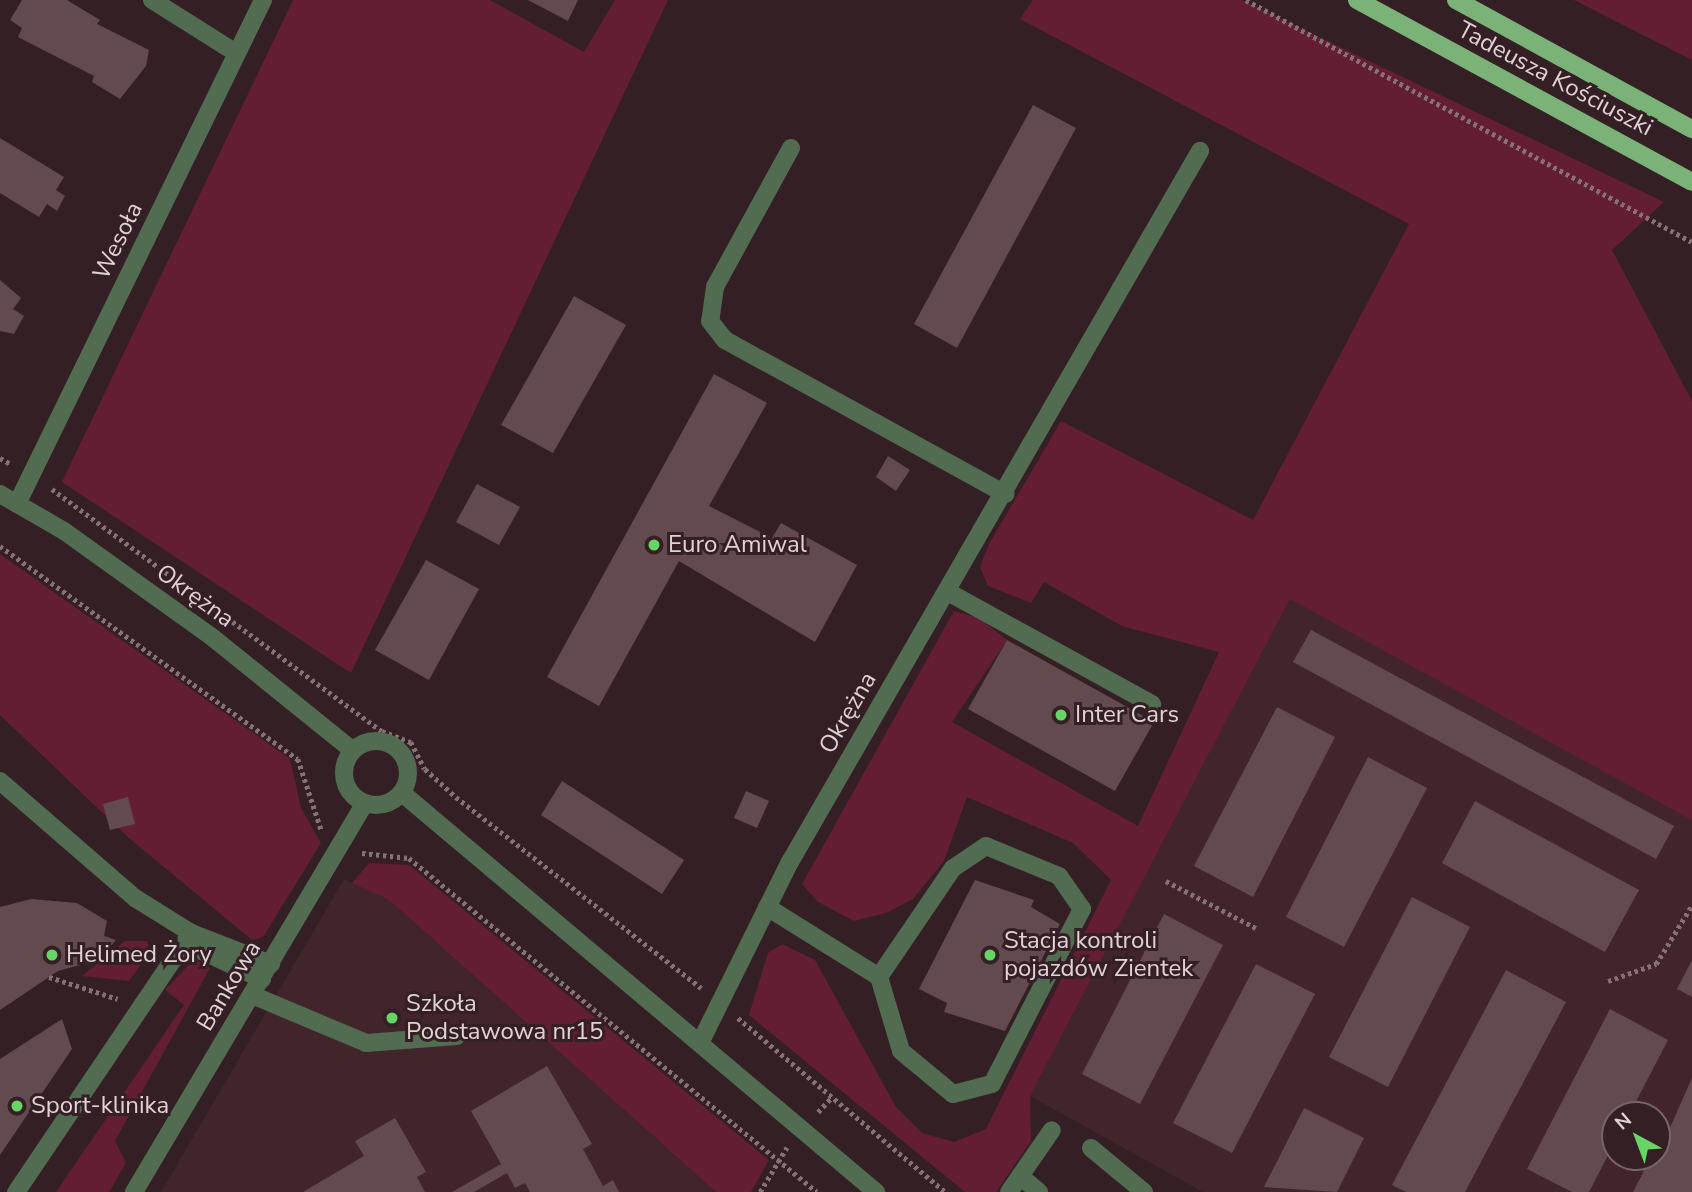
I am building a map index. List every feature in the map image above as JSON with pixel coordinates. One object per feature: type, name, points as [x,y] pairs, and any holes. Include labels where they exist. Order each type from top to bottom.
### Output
[{"type":"main road","name":"Tadeusza Kościuszki","points":[[1357,0],[1692,182]]},
{"type":"main road","name":"Tadeusza Kościuszki","points":[[1456,0],[1692,129]]},
{"type":"street","points":[[152,0],[236,53]]},
{"type":"street","name":"Wesoła","points":[[18,505],[262,0]]},
{"type":"street","points":[[790,148],[715,288],[710,321],[725,340],[1005,494]]},
{"type":"street","name":"Okrężna","points":[[701,1043],[767,907],[1200,151]]},
{"type":"street","name":"Okrężna","points":[[0,494],[201,629],[352,750]]},
{"type":"street","points":[[948,592],[1153,704]]},
{"type":"street","points":[[383,741],[398,748],[409,778],[402,793],[384,805],[364,804],[348,790],[343,770],[352,750],[383,741]]},
{"type":"street","points":[[0,781],[135,898],[191,933],[267,971]]},
{"type":"street","points":[[402,793],[876,1192]]},
{"type":"street","name":"Bankowa","points":[[134,1192],[344,842],[364,804]]},
{"type":"street","points":[[767,907],[879,977],[901,1051],[953,1094],[992,1084],[1082,909],[1059,876],[986,846],[953,868],[879,977]]},
{"type":"street","points":[[16,1192],[191,933]]},
{"type":"street","points":[[252,995],[366,1043],[457,1036]]},
{"type":"street","points":[[1009,1192],[1052,1130]]},
{"type":"street","points":[[1091,1148],[1144,1192]]},
{"type":"street","points":[[1020,1176],[1039,1192]]},
{"type":"path","points":[[1246,0],[1692,242]]},
{"type":"path","points":[[0,458],[84,509],[382,731],[411,742],[425,769],[456,797],[720,1003],[945,1192]]},
{"type":"path","points":[[0,546],[298,760],[320,828],[365,855],[409,858],[817,1192]]},
{"type":"path","points":[[1166,881],[1258,929]]},
{"type":"path","points":[[1608,981],[1656,964],[1692,905]]},
{"type":"path","points":[[760,1192],[777,1157]]},
{"type":"shaded area","points":[[293,0],[490,0],[584,52],[615,0],[668,0],[351,673],[62,482]]},
{"type":"shaded area","points":[[1033,0],[1242,0],[1664,202],[1612,250],[1692,401],[1692,820],[1290,599],[1030,1096],[1031,1141],[996,1192],[965,1192],[749,1015],[768,953],[782,944],[815,960],[896,1107],[922,1133],[954,1142],[986,1129],[1111,880],[1073,843],[967,797],[944,861],[913,899],[886,913],[854,921],[818,902],[802,884],[954,611],[979,618],[1007,640],[952,722],[1138,826],[1219,652],[1122,626],[1044,582],[1031,603],[988,586],[980,567],[989,544],[1061,421],[1253,520],[1409,224],[1020,19]]},
{"type":"shaded area","points":[[1574,0],[1692,0],[1692,60]]},
{"type":"shaded area","points":[[0,554],[290,759],[301,808],[321,843],[263,937],[252,940],[130,839],[0,715]]},
{"type":"shaded area","points":[[1290,599],[1692,811],[1692,1192],[1203,1192],[1030,1096]]},
{"type":"shaded area","points":[[369,863],[409,865],[769,1160],[751,1192],[716,1192],[389,900],[352,883]]},
{"type":"shaded area","name":"Szkoła Podstawowa nr15","points":[[344,879],[389,900],[716,1192],[161,1192]]},
{"type":"shaded area","points":[[125,941],[147,941],[150,952],[129,981],[82,976]]},
{"type":"shaded area","points":[[194,959],[210,968],[115,1141],[126,1163],[109,1192],[56,1192],[184,1005],[165,990]]},
{"type":"building","points":[[22,0],[67,0],[100,20],[97,24],[149,50],[146,66],[120,99],[92,82],[94,76],[18,37],[22,28],[10,20]]},
{"type":"building","points":[[528,0],[578,0],[568,21]]},
{"type":"building","points":[[1033,105],[1076,128],[957,348],[914,324]]},
{"type":"building","points":[[0,138],[64,177],[56,190],[65,196],[57,211],[47,204],[39,217],[0,193]]},
{"type":"building","points":[[0,280],[21,298],[13,309],[24,316],[14,334],[0,331]]},
{"type":"building","points":[[574,296],[626,325],[553,453],[501,425]]},
{"type":"building","name":"Euro Amiwal","points":[[714,374],[767,403],[709,506],[772,538],[781,523],[857,565],[815,642],[679,561],[599,706],[547,677]]},
{"type":"building","points":[[888,456],[910,470],[896,491],[876,477]]},
{"type":"building","points":[[477,484],[520,507],[499,545],[456,522]]},
{"type":"building","points":[[426,560],[479,589],[429,680],[375,650]]},
{"type":"building","points":[[1311,630],[1674,826],[1656,859],[1293,662]]},
{"type":"building","name":"Inter Cars","points":[[1007,640],[1154,722],[1115,791],[968,709]]},
{"type":"building","points":[[1277,707],[1335,737],[1253,897],[1194,866]]},
{"type":"building","points":[[1368,757],[1427,788],[1344,947],[1286,917]]},
{"type":"building","points":[[562,781],[684,860],[662,894],[541,815]]},
{"type":"building","points":[[746,791],[769,801],[757,828],[734,818]]},
{"type":"building","points":[[128,797],[135,824],[110,830],[103,804]]},
{"type":"building","points":[[1475,801],[1639,890],[1605,952],[1442,863]]},
{"type":"building","name":"Stacja kontroli pojazdów Zientek","points":[[975,880],[1034,900],[1031,907],[1060,924],[1005,1031],[944,1012],[947,1003],[919,989]]},
{"type":"building","points":[[1412,897],[1470,927],[1388,1087],[1329,1057]]},
{"type":"building","name":"Helimed Żory","points":[[31,899],[77,903],[107,921],[104,936],[116,940],[99,960],[58,971],[0,1010],[0,907]]},
{"type":"building","points":[[1164,914],[1223,945],[1140,1104],[1082,1074]]},
{"type":"building","points":[[1692,960],[1692,997],[1677,989]]},
{"type":"building","points":[[1256,964],[1315,994],[1232,1153],[1173,1123]]},
{"type":"building","points":[[1506,970],[1566,1002],[1465,1192],[1406,1192],[1392,1185]]},
{"type":"building","points":[[1610,1009],[1668,1040],[1636,1101],[1601,1101],[1601,1169],[1589,1192],[1572,1192],[1527,1169]]},
{"type":"building","name":"Sport-klinika","points":[[62,1019],[72,1049],[0,1155],[0,1059]]},
{"type":"building","points":[[547,1066],[592,1144],[583,1149],[603,1186],[613,1180],[619,1192],[530,1192],[525,1183],[515,1188],[507,1173],[474,1192],[452,1192],[501,1164],[471,1111]]},
{"type":"building","points":[[1692,1078],[1692,1192],[1633,1192],[1644,1171],[1671,1171],[1671,1125]]},
{"type":"building","points":[[1304,1108],[1364,1138],[1337,1192],[1264,1187]]},
{"type":"building","points":[[395,1118],[426,1172],[417,1177],[425,1192],[303,1192],[364,1156],[355,1141]]},
{"type":"place","name":"Euro Amiwal","points":[[654,545]]},
{"type":"place","name":"Inter Cars","points":[[1061,715]]},
{"type":"place","name":"Helimed Żory","points":[[52,955]]},
{"type":"place","name":"Stacja kontroli pojazdów Zientek","points":[[990,955]]},
{"type":"place","name":"Szkoła Podstawowa nr15","points":[[392,1018]]},
{"type":"place","name":"Sport-klinika","points":[[17,1106]]}]
